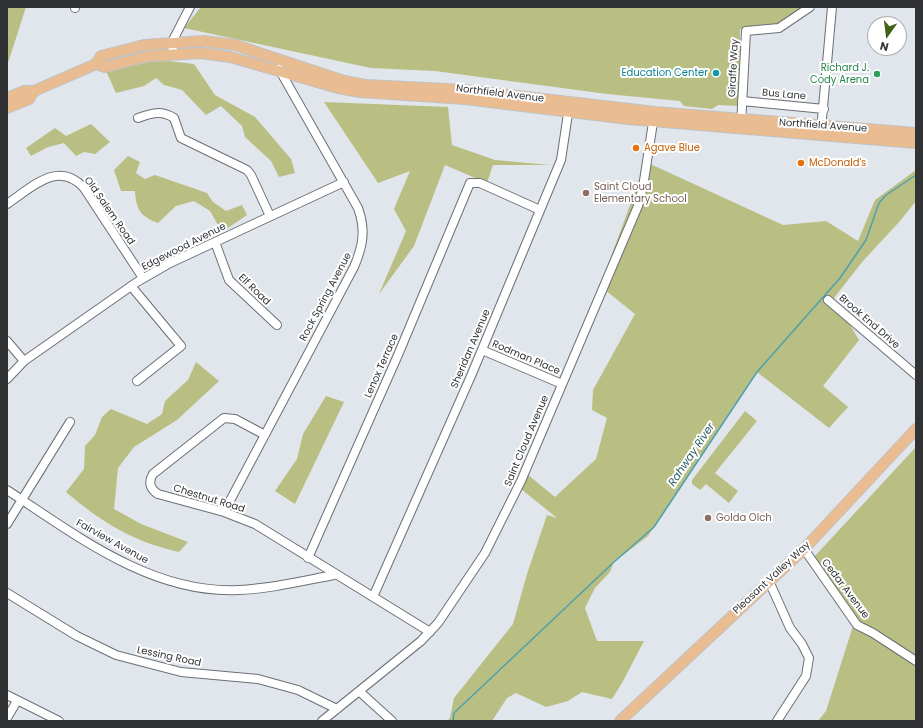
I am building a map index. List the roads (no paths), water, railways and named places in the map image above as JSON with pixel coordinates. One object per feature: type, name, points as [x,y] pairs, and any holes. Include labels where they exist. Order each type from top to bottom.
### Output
[{"type":"main road","name":"Northfield Avenue","points":[[7,98],[24,91],[34,91],[96,64],[101,56],[120,50],[144,44],[204,41],[235,45],[344,81],[366,85],[459,89],[569,107]]},
{"type":"main road","name":"Northfield Avenue","points":[[96,64],[105,67],[149,56],[173,53],[201,53],[230,57],[360,92],[569,107],[741,125],[820,137],[916,144]]},
{"type":"main road","name":"Northfield Avenue","points":[[7,108],[29,99],[34,91]]},
{"type":"main road","name":"Northfield Avenue","points":[[741,125],[822,125],[916,133]]},
{"type":"main road","name":"Pleasant Valley Way","points":[[620,721],[804,549],[916,429]]},
{"type":"street","points":[[173,53],[172,42],[190,7]]},
{"type":"street","name":"Giraffe Way","points":[[741,125],[746,31],[779,28],[810,7]]},
{"type":"street","points":[[820,137],[824,109],[832,7]]},
{"type":"street","points":[[278,70],[282,60]]},
{"type":"street","name":"Rock Spring Avenue","points":[[224,512],[360,254],[363,232],[363,222],[358,208],[278,70]]},
{"type":"street","points":[[290,90],[290,82],[294,75]]},
{"type":"street","name":"Bus Lane","points":[[742,102],[824,109]]},
{"type":"street","name":"Sheridan Avenue","points":[[373,597],[482,350],[561,160],[569,107]]},
{"type":"street","points":[[138,118],[158,112],[169,115],[174,118],[181,138],[247,170],[254,180],[270,216]]},
{"type":"street","name":"Saint Cloud Avenue","points":[[322,721],[360,692],[430,632],[485,553],[501,522],[562,384],[638,206],[643,187],[654,117]]},
{"type":"street","name":"Old Salem Road","points":[[7,204],[52,175],[63,175],[74,179],[84,188],[143,278]]},
{"type":"street","name":"Edgewood Avenue","points":[[7,379],[24,362],[131,286],[170,262],[344,182]]},
{"type":"street","name":"Lenox Terrace","points":[[308,558],[398,355],[468,186],[473,182],[480,183],[540,210]]},
{"type":"street","name":"Elf Road","points":[[215,242],[229,280],[277,325]]},
{"type":"street","points":[[131,286],[181,346],[137,381]]},
{"type":"street","name":"Brook End Drive","points":[[828,300],[916,375]]},
{"type":"street","points":[[7,341],[24,362]]},
{"type":"street","name":"Rodman Place","points":[[482,350],[562,384]]},
{"type":"street","name":"Chestnut Road","points":[[265,435],[235,419],[224,418],[156,471],[151,477],[152,489],[158,494],[224,512],[255,524],[334,575],[430,632]]},
{"type":"street","points":[[7,524],[70,422]]},
{"type":"street","name":"Fairview Avenue","points":[[7,490],[118,559],[144,572],[195,587],[236,590],[252,589],[334,575]]},
{"type":"street","name":"Cedar Avenue","points":[[804,549],[857,625],[873,632],[916,661]]},
{"type":"street","points":[[769,582],[790,628],[802,644],[809,658],[806,676],[777,721]]},
{"type":"street","name":"Lessing Road","points":[[7,593],[77,636],[116,655],[181,672],[258,679],[298,690],[337,709]]},
{"type":"street","points":[[360,692],[392,721]]},
{"type":"street","points":[[7,695],[59,721]]},
{"type":"street","points":[[7,718],[17,701]]},
{"type":"waterway","name":"Rahway River","points":[[453,721],[454,713],[614,562],[654,527],[757,372],[840,278],[866,240],[879,203],[886,195],[916,175]]},
{"type":"place","name":"Education Center","points":[[716,73]]},
{"type":"place","name":"Richard J. Cody Arena","points":[[877,74]]},
{"type":"place","name":"Agave Blue","points":[[636,148]]},
{"type":"place","name":"McDonald's","points":[[801,163]]},
{"type":"place","name":"Saint Cloud Elementary School","points":[[586,193]]},
{"type":"place","name":"Golda Olch","points":[[708,518]]}]
